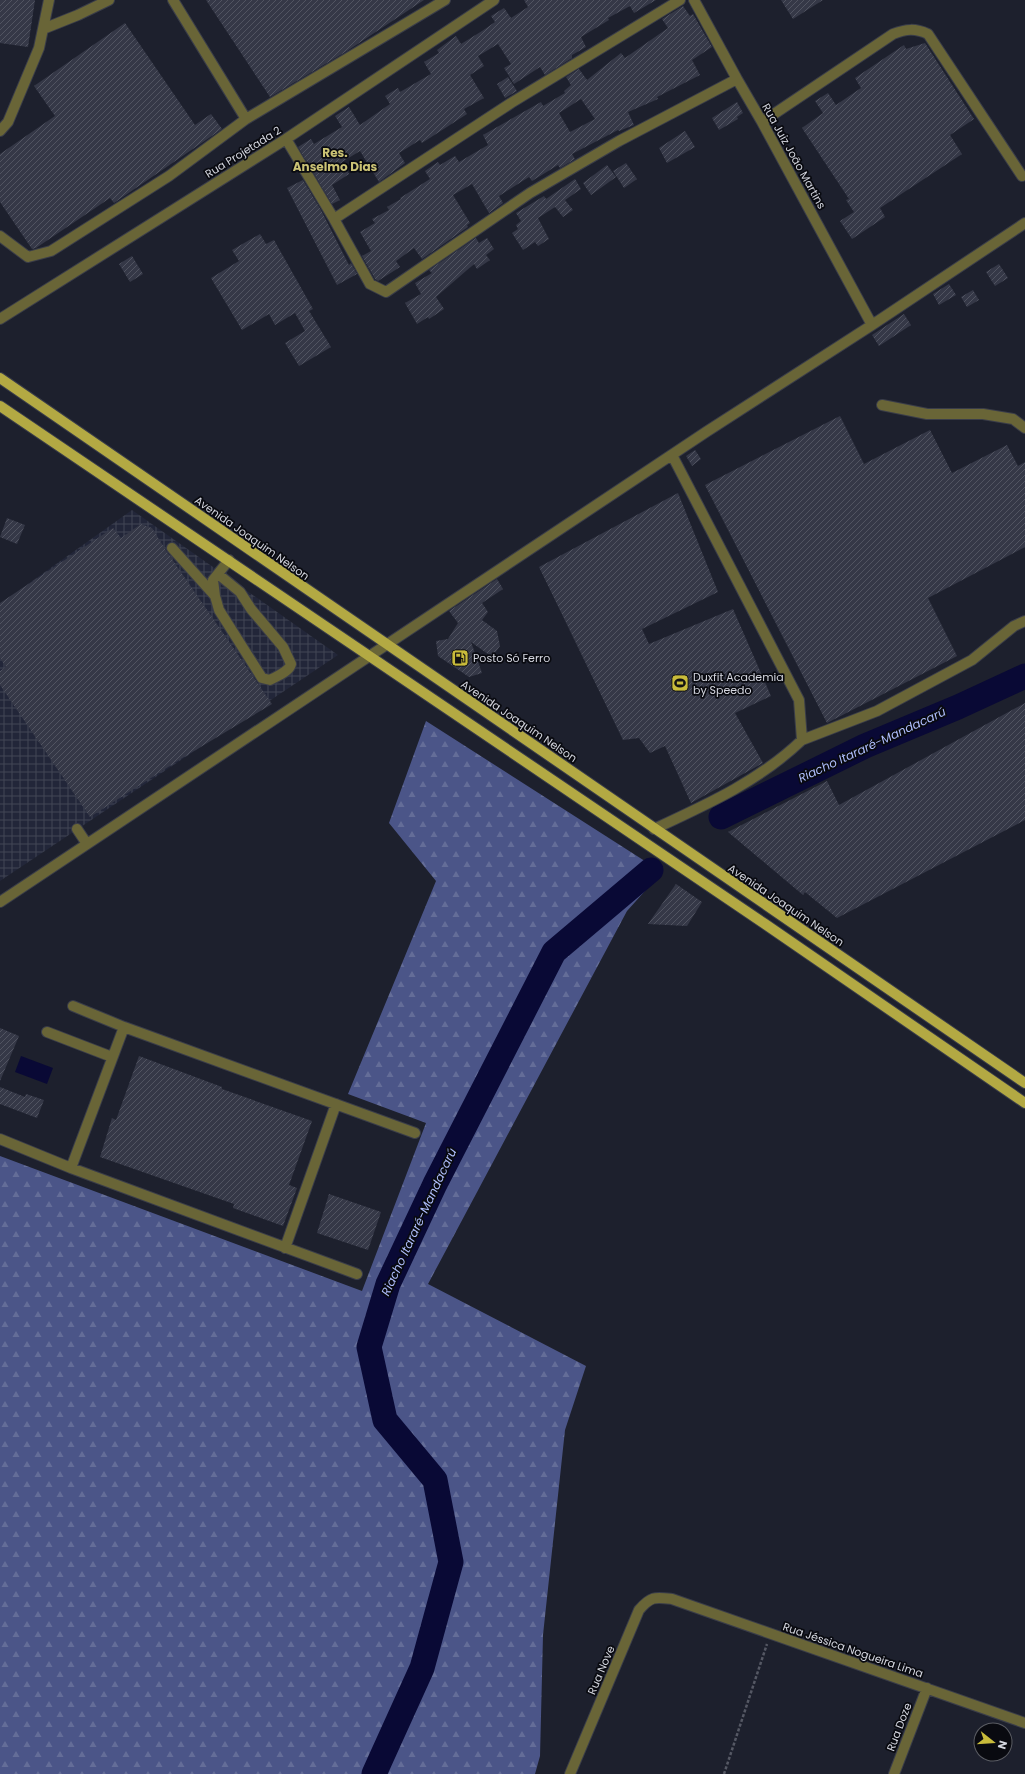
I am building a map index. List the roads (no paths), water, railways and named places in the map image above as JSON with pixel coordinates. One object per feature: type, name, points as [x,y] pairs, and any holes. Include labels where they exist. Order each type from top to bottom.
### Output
[{"type":"main road","name":"Avenida Joaquim Nelson","points":[[0,378],[1025,1083]]},
{"type":"main road","points":[[0,406],[229,560],[727,900],[765,924],[1025,1103]]},
{"type":"main road","points":[[727,900],[737,897],[738,886]]},
{"type":"main road","points":[[765,924],[767,916],[773,910]]},
{"type":"street","points":[[0,131],[8,122],[39,48],[49,0]]},
{"type":"street","points":[[43,29],[78,15],[109,0]]},
{"type":"street","points":[[173,0],[246,119]]},
{"type":"street","points":[[0,236],[28,257],[52,251],[169,176],[246,119],[445,0]]},
{"type":"street","name":"Rua Projetada 2","points":[[0,319],[286,139],[494,0]]},
{"type":"street","points":[[334,219],[511,103],[680,0]]},
{"type":"street","name":"Rua Juiz João Martins","points":[[694,0],[872,325]]},
{"type":"street","points":[[762,122],[893,34],[905,29],[919,29],[928,34],[1022,176]]},
{"type":"street","points":[[286,139],[334,219],[370,284],[386,292],[530,193],[619,141],[737,79]]},
{"type":"street","points":[[0,902],[672,455],[872,325],[1025,223]]},
{"type":"street","points":[[882,405],[927,414],[983,414],[1012,419],[1025,428]]},
{"type":"street","points":[[672,455],[799,700],[802,740]]},
{"type":"street","points":[[172,548],[215,596]]},
{"type":"street","points":[[218,574],[240,592],[251,609],[283,647],[291,664],[290,668],[270,680],[262,678],[219,610],[213,580],[229,560]]},
{"type":"street","points":[[654,829],[725,796],[785,756],[802,740],[877,711],[972,660],[1014,626],[1025,621]]},
{"type":"street","points":[[78,829],[87,844]]},
{"type":"street","points":[[73,1006],[415,1134]]},
{"type":"street","points":[[71,1168],[124,1026]]},
{"type":"street","points":[[47,1032],[112,1057]]},
{"type":"street","points":[[285,1248],[336,1104]]},
{"type":"street","points":[[0,1139],[71,1168],[357,1274]]},
{"type":"street","name":"Rua Nove","points":[[570,1774],[639,1610],[647,1601],[656,1597],[672,1599]]},
{"type":"street","name":"Rua Jéssica Nogueira Lima","points":[[672,1599],[1025,1723]]},
{"type":"street","name":"Rua Doze","points":[[894,1774],[927,1688]]},
{"type":"waterway","name":"Riacho Itararé-Mandacarú","points":[[721,817],[865,746],[958,707],[1025,676]]},
{"type":"waterway","name":"Riacho Itararé-Mandacarú","points":[[374,1774],[422,1668],[451,1562],[435,1480],[385,1420],[369,1347],[388,1284],[435,1184],[554,952],[651,870]]},
{"type":"place","name":"Posto Só Ferro","points":[[460,658]]},
{"type":"place","name":"Duxfit Academia by Speedo","points":[[680,683]]},
{"type":"district","name":"Res. Anselmo Dias","points":[[335,160]]}]
